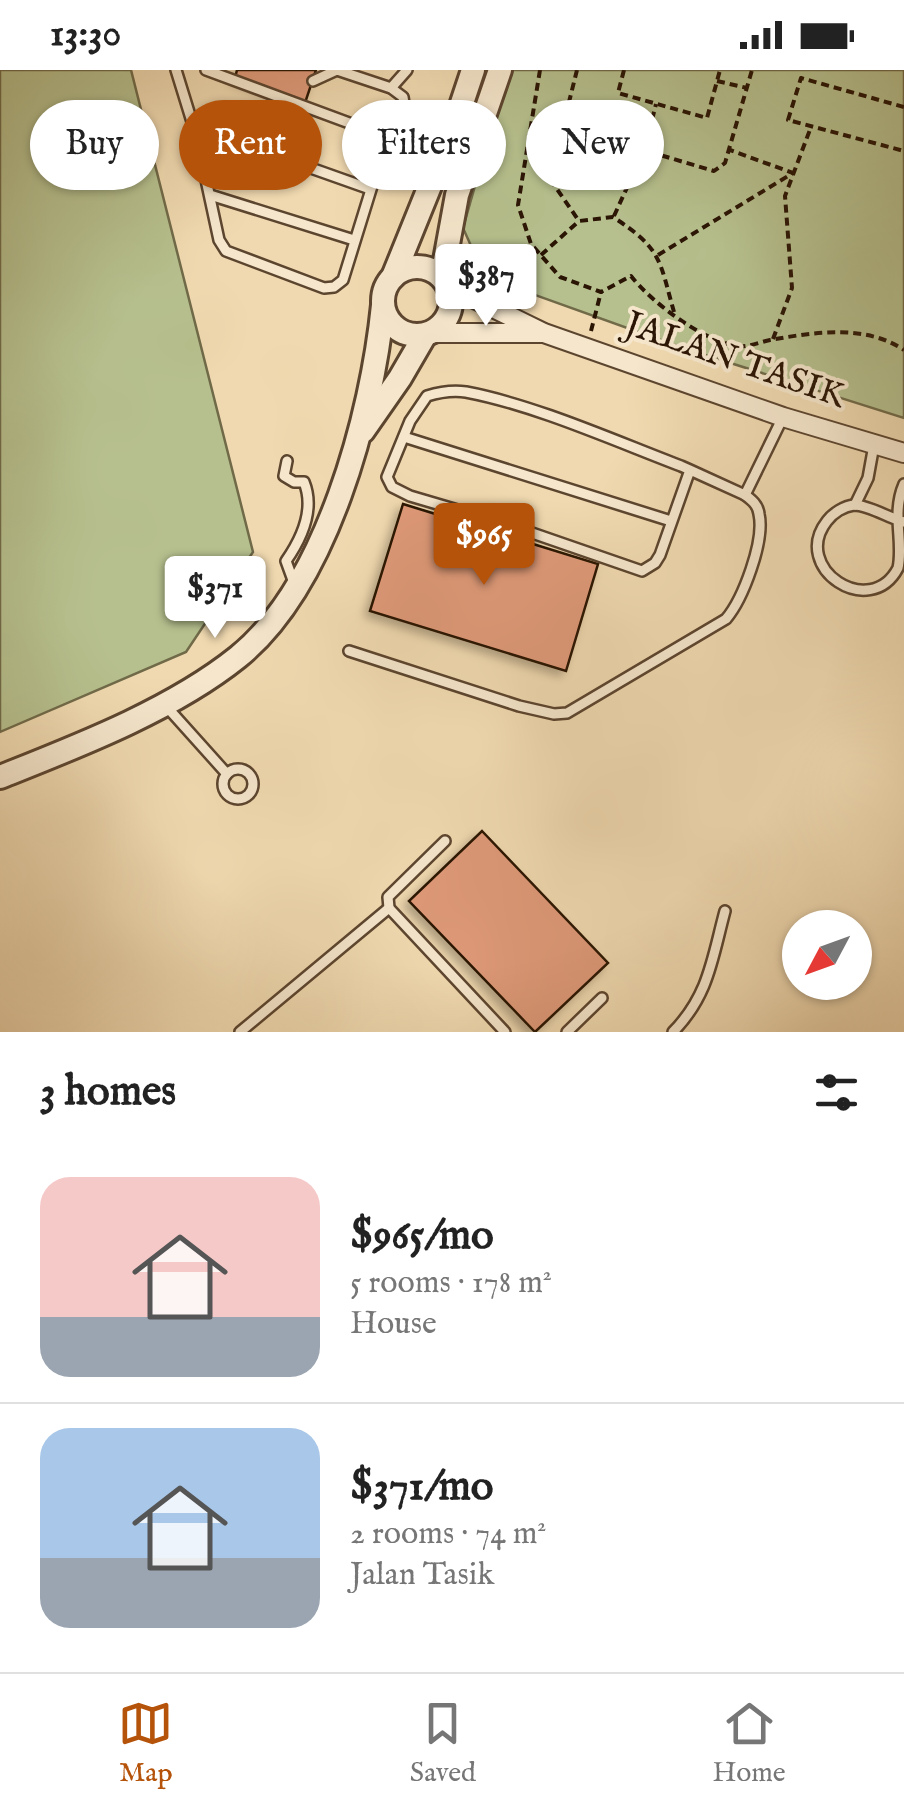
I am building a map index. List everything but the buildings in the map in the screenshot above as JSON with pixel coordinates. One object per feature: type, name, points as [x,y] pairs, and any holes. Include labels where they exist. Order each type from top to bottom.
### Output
[{"type":"street","points":[[463,100],[472,70]]},
{"type":"street","points":[[445,282],[450,220],[500,70]]},
{"type":"street","points":[[0,777],[164,704],[239,657],[276,618],[296,588],[331,516],[361,434],[384,293],[428,190]]},
{"type":"street","points":[[361,434],[428,334],[450,313],[451,294],[445,282],[429,269],[414,266],[393,277]]},
{"type":"street","name":"JALAN TASIK","points":[[445,282],[544,333],[783,417],[904,453]]},
{"type":"street","points":[[383,305],[390,322],[400,331],[428,334]]},
{"type":"street","name":"JALAN TASIK","points":[[428,334],[544,333]]},
{"type":"lane","points":[[206,70],[342,120]]},
{"type":"lane","points":[[313,81],[337,70],[391,88],[403,96],[403,100]]},
{"type":"lane","points":[[391,88],[407,70]]},
{"type":"lane","points":[[179,73],[186,100]]},
{"type":"lane","points":[[209,190],[219,240],[226,251],[324,288],[334,288],[342,280],[370,190]]},
{"type":"lane","points":[[210,194],[354,240]]},
{"type":"lane","points":[[349,651],[519,706],[567,713],[726,619],[739,604],[760,531],[760,514],[754,502],[745,496],[690,470],[562,421],[465,392],[445,391],[427,396],[387,477],[392,487],[642,571],[660,555],[690,470]]},
{"type":"lane","points":[[745,496],[783,417]]},
{"type":"lane","points":[[404,437],[670,521]]},
{"type":"lane","points":[[856,505],[868,478],[874,445]]},
{"type":"lane","points":[[287,461],[284,476],[304,482],[309,504],[299,542],[286,561],[296,588]]},
{"type":"lane","points":[[901,521],[856,505],[841,509],[821,531],[820,561],[827,574],[852,590],[880,586],[891,578],[903,552],[901,521],[898,507],[904,484]]},
{"type":"lane","points":[[164,704],[227,774]]},
{"type":"lane","points":[[445,842],[388,897],[389,908],[505,1032]]},
{"type":"lane","points":[[240,1032],[389,908]]},
{"type":"lane","points":[[673,1032],[691,1014],[704,989],[725,911]]},
{"type":"lane","points":[[567,1032],[602,998]]},
{"type":"path","points":[[535,100],[540,70]]},
{"type":"path","points":[[570,100],[577,70]]},
{"type":"path","points":[[624,70],[618,94],[641,100]]},
{"type":"path","points":[[664,106],[708,118],[720,70]]},
{"type":"path","points":[[664,154],[714,171],[726,163],[752,70]]},
{"type":"path","points":[[814,81],[816,70]]},
{"type":"path","points":[[904,108],[801,78],[788,120],[904,151]]},
{"type":"path","points":[[717,81],[747,88]]},
{"type":"path","points":[[773,339],[792,288],[785,196],[811,127]]},
{"type":"path","points":[[730,149],[793,173]]},
{"type":"path","points":[[526,153],[518,205],[531,244],[560,277],[601,292]]},
{"type":"path","points":[[658,255],[793,173]]},
{"type":"path","points":[[558,190],[579,220]]},
{"type":"path","points":[[613,216],[625,190]]},
{"type":"path","points":[[541,255],[579,220],[613,216],[638,233],[658,255],[674,312]]},
{"type":"path","points":[[586,348],[601,292],[630,276],[647,296],[695,329],[741,346],[858,331],[886,338],[904,350]]},
{"type":"green space","points":[[0,70],[131,70],[139,100],[30,100],[30,190],[159,190],[159,181],[253,552],[186,652],[0,732]]},
{"type":"green space","points":[[508,70],[904,70],[904,418],[683,348],[485,277],[463,228],[474,190],[506,190],[506,100],[499,100]]}]
